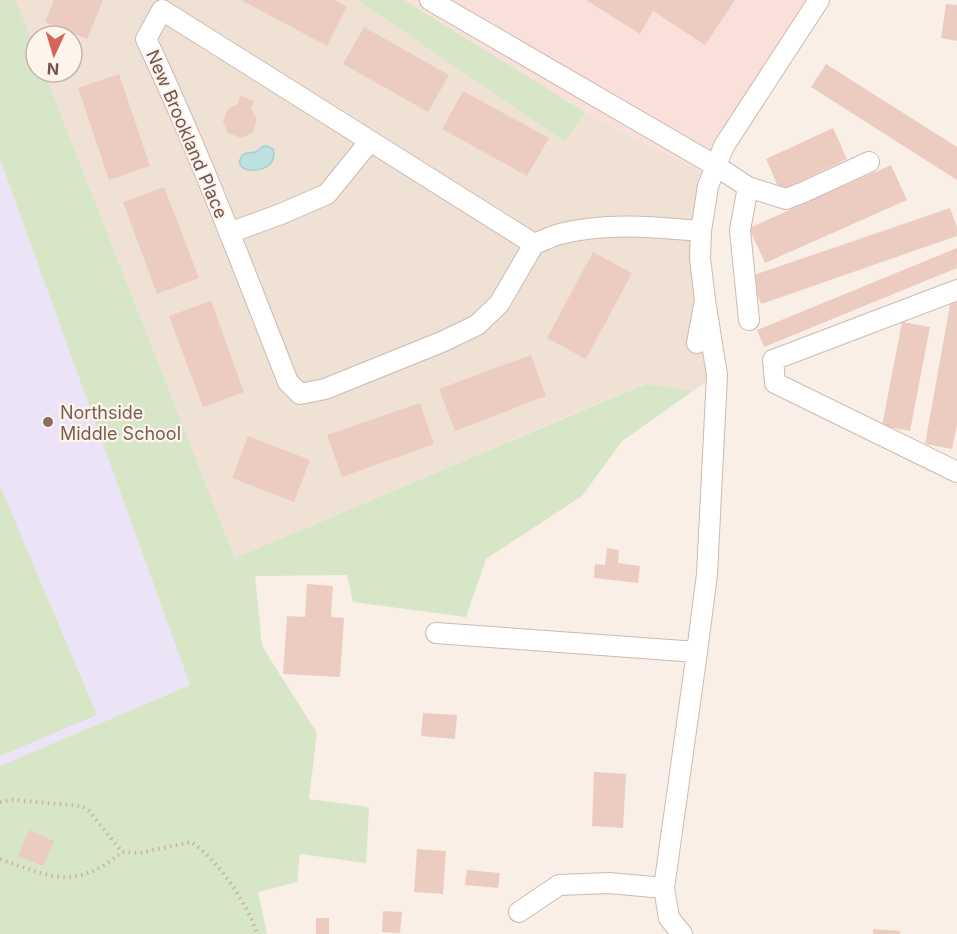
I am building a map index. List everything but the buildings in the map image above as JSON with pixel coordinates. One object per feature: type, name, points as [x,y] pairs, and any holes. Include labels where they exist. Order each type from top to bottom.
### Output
[{"type":"street","points":[[430,0],[716,166],[748,187],[786,199],[869,162]]},
{"type":"street","points":[[682,934],[669,926],[664,888],[707,574],[717,375],[700,258],[701,231],[708,186],[724,146],[815,1]]},
{"type":"street","name":"New Brookland Place","points":[[162,10],[370,141],[534,244],[499,304],[477,325],[444,341],[325,389],[300,394],[288,382],[169,86],[147,39],[162,10]]},
{"type":"street","points":[[229,233],[327,194],[370,141]]},
{"type":"street","points":[[748,187],[740,230],[749,320]]},
{"type":"street","points":[[534,244],[559,234],[607,226],[644,226],[701,231]]},
{"type":"street","points":[[957,290],[773,360],[775,383],[957,472]]},
{"type":"street","points":[[697,343],[705,300]]},
{"type":"street","points":[[436,633],[697,652]]},
{"type":"street","points":[[519,912],[559,885],[609,883],[664,888]]},
{"type":"path","points":[[0,802],[12,800],[82,806],[89,811],[122,852]]},
{"type":"path","points":[[0,859],[60,878],[85,875],[106,865],[122,852],[140,853],[191,842],[217,866],[235,890],[254,922],[257,934]]},
{"type":"shaded area","points":[[16,0],[357,0],[565,142],[585,112],[711,177],[701,231],[717,375],[693,391],[644,384],[235,558],[49,84],[84,84],[84,24],[25,24]]},
{"type":"shaded area","points":[[404,0],[819,0],[711,177],[585,112]]},
{"type":"shaded area","name":"Northside Middle School","points":[[0,159],[190,685],[0,766]]},
{"type":"green space","points":[[0,0],[16,0],[25,24],[24,84],[49,84],[235,558],[645,384],[693,391],[622,441],[582,496],[486,559],[466,617],[353,602],[347,575],[255,576],[262,646],[317,733],[309,799],[369,807],[366,863],[300,854],[297,882],[258,892],[267,934],[0,934],[0,766],[190,685],[0,159]]},
{"type":"green space","points":[[357,0],[404,0],[585,112],[565,142]]},
{"type":"green space","points":[[0,486],[97,715],[0,756]]},
{"type":"water","points":[[263,146],[273,149],[270,164],[255,170],[242,167],[240,163],[244,154],[256,152]]},
{"type":"place","name":"Northside Middle School","points":[[48,422]]}]
